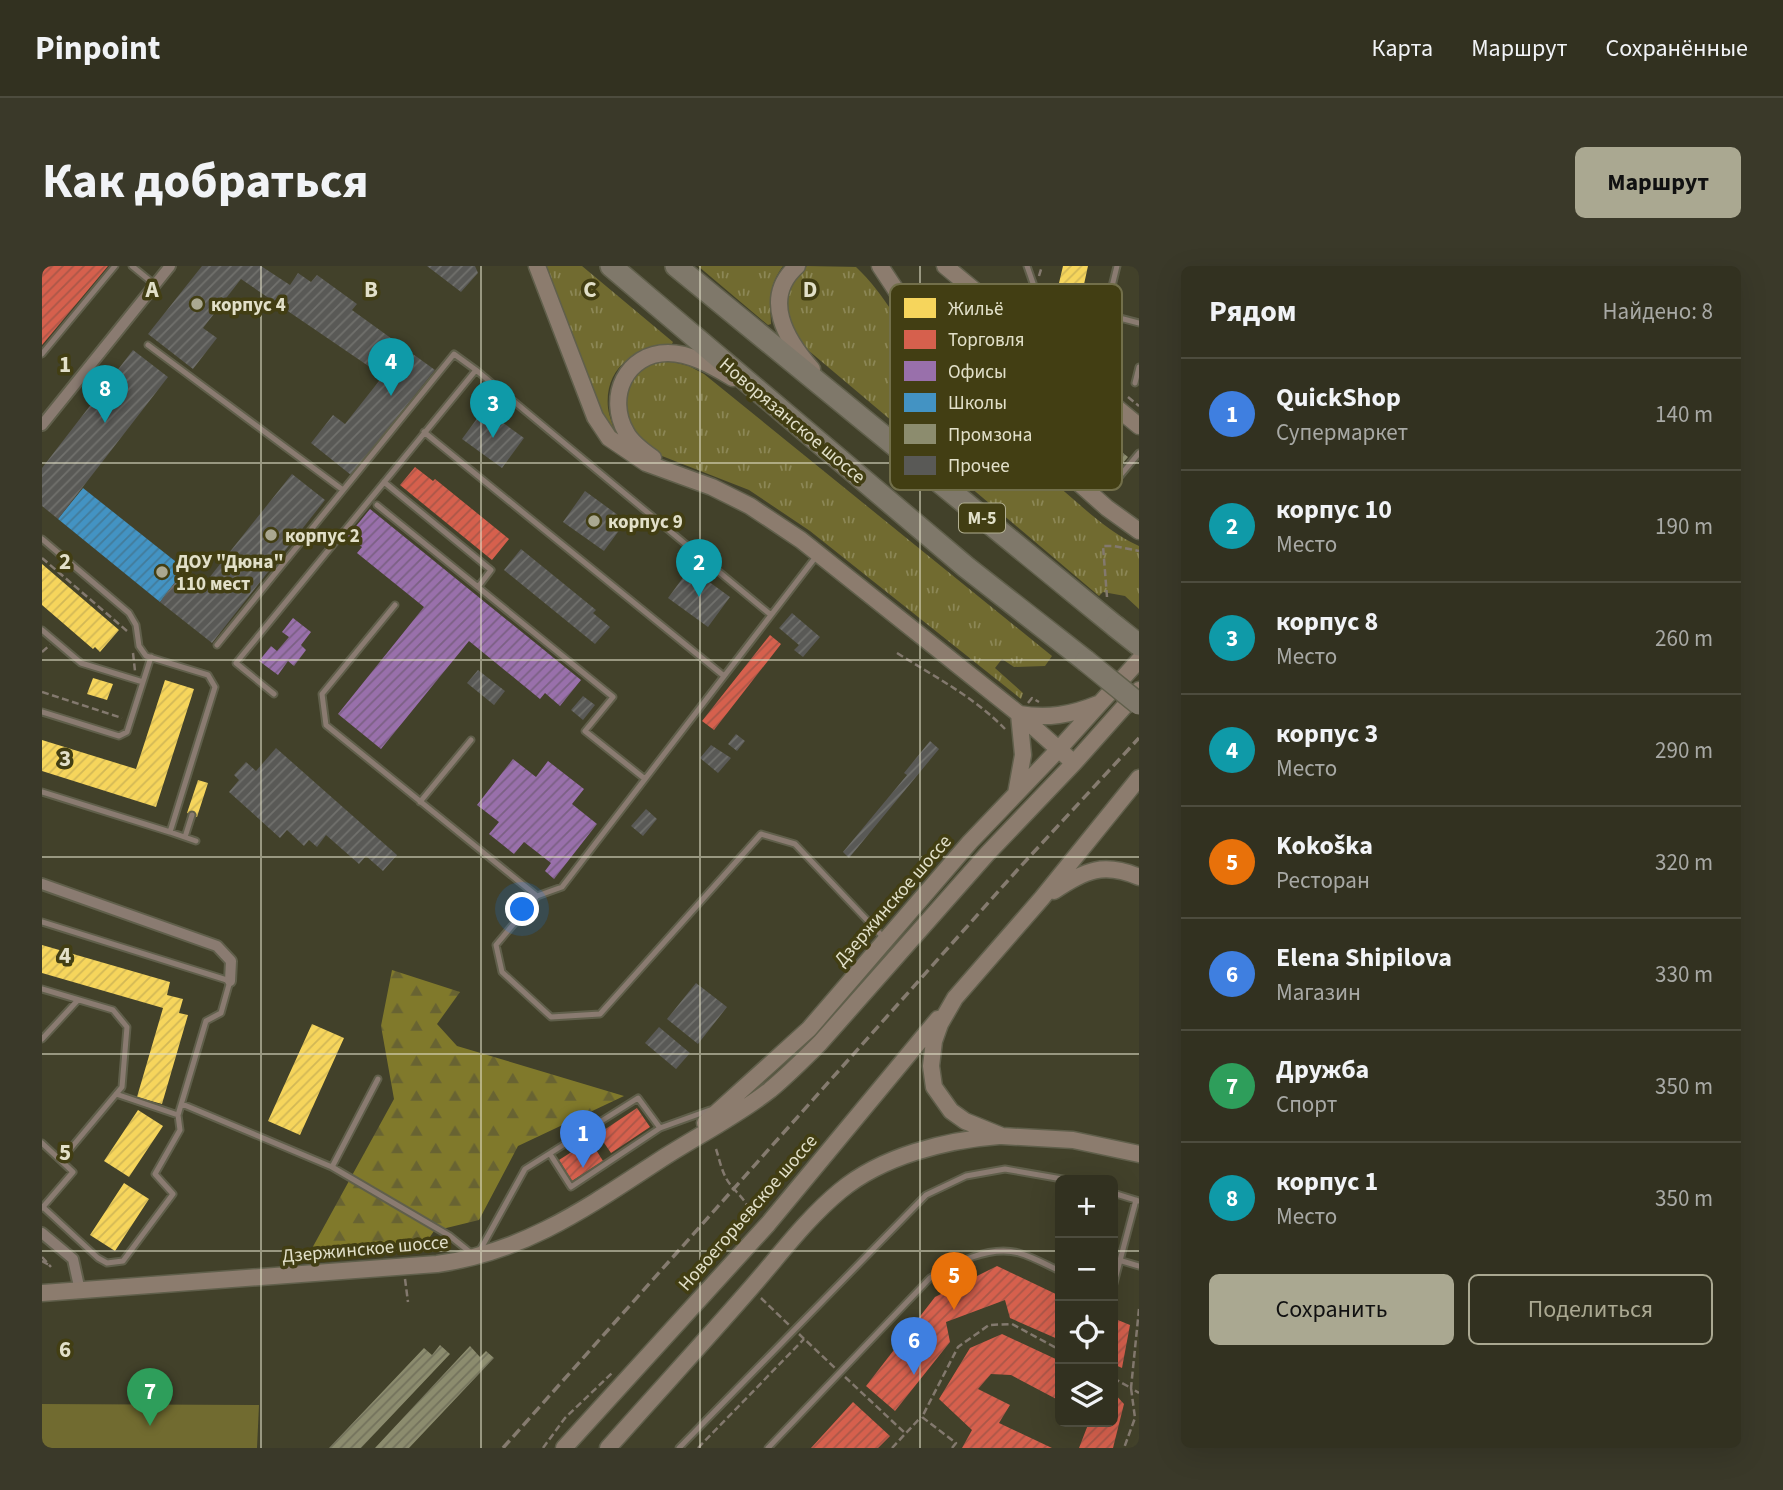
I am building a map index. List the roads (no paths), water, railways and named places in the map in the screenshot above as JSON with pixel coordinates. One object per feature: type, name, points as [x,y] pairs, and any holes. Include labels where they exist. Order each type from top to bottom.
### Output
[{"type":"highway","name":"Новорязанское шоссе","points":[[611,266],[966,567],[1139,704]]},
{"type":"highway","name":"М-5","points":[[676,266],[890,442]]},
{"type":"highway","name":"М-5","points":[[953,490],[1115,615],[1139,646]]},
{"type":"main road","name":"М-5","points":[[537,266],[595,417],[609,438],[646,463],[712,487],[750,506],[819,553],[1022,710],[1058,750]]},
{"type":"main road","name":"М-5","points":[[797,266],[790,272],[780,290],[778,302],[783,328],[806,362],[849,410]]},
{"type":"main road","points":[[869,266],[892,283]]},
{"type":"main road","points":[[880,266],[892,283]]},
{"type":"main road","points":[[945,266],[967,284]]},
{"type":"main road","name":"М-5","points":[[678,475],[644,451],[626,434],[617,404],[622,380],[629,369],[640,360],[653,355],[668,353],[687,356],[763,394]]},
{"type":"main road","points":[[1122,412],[1139,426]]},
{"type":"main road","points":[[1086,490],[1139,531]]},
{"type":"main road","name":"Дзержинское шоссе","points":[[666,1156],[808,1029],[970,842],[1139,660]]},
{"type":"main road","name":"Дзержинское шоссе","points":[[42,1293],[420,1266],[476,1258],[517,1244],[563,1222],[617,1190],[768,1091],[803,1060],[987,854],[1139,690]]},
{"type":"main road","points":[[1022,710],[1031,717],[1061,716],[1101,703]]},
{"type":"main road","points":[[1015,796],[1023,755],[1022,710]]},
{"type":"main road","points":[[1058,750],[1074,763]]},
{"type":"main road","points":[[1002,1136],[965,1121],[951,1111],[934,1087],[931,1066],[934,1041],[940,1024],[955,998],[1042,898],[1139,778]]},
{"type":"main road","points":[[1042,898],[1072,879],[1098,868],[1125,871],[1139,877]]},
{"type":"main road","name":"Новоегорьевское шоссе","points":[[564,1448],[768,1224],[955,998]]},
{"type":"main road","points":[[832,1002],[830,1009],[834,1017],[846,1014]]},
{"type":"main road","points":[[608,1448],[784,1248],[841,1190],[880,1166],[912,1153],[973,1138],[1002,1136],[1073,1140],[1139,1154]]},
{"type":"street","points":[[42,425],[170,266]]},
{"type":"street","points":[[42,884],[217,946],[231,961],[230,981]]},
{"type":"street","points":[[42,1233],[73,1259],[80,1291]]},
{"type":"lane","points":[[42,354],[115,266]]},
{"type":"lane","points":[[132,266],[155,285]]},
{"type":"lane","points":[[1027,266],[1033,284]]},
{"type":"lane","points":[[1113,284],[1117,266]]},
{"type":"lane","points":[[148,345],[343,490]]},
{"type":"lane","points":[[217,645],[454,354],[771,615]]},
{"type":"lane","points":[[1135,383],[1139,367]]},
{"type":"lane","points":[[274,694],[236,663],[475,370]]},
{"type":"lane","points":[[424,432],[724,676]]},
{"type":"lane","points":[[1122,471],[1125,465],[1138,458]]},
{"type":"lane","points":[[384,482],[491,570],[478,587]]},
{"type":"lane","points":[[377,505],[613,697],[585,731],[645,779]]},
{"type":"lane","points":[[42,539],[129,613],[136,625],[141,652],[208,676],[214,684],[170,832]]},
{"type":"lane","points":[[819,553],[562,887],[537,896],[496,945],[502,972],[551,1017],[600,1014],[761,834],[795,844],[885,939]]},
{"type":"lane","points":[[395,605],[322,694],[326,725],[537,896]]},
{"type":"lane","points":[[42,630],[81,663],[143,682]]},
{"type":"lane","points":[[42,712],[119,736],[127,732],[151,657]]},
{"type":"lane","points":[[420,802],[471,740]]},
{"type":"lane","points":[[42,792],[196,841]]},
{"type":"lane","points":[[185,837],[192,815]]},
{"type":"lane","points":[[42,922],[230,981],[221,1013],[206,1021],[178,1115],[180,1130],[155,1174],[173,1194],[123,1261],[107,1263],[99,1258],[43,1207],[73,1172],[42,1143]]},
{"type":"lane","points":[[42,989],[113,1010],[127,1027],[122,1087],[61,1160]]},
{"type":"lane","points":[[42,1039],[78,1000]]},
{"type":"lane","points":[[332,1167],[378,1079]]},
{"type":"lane","points":[[116,1094],[178,1115]]},
{"type":"lane","points":[[182,1104],[332,1167],[450,1236],[476,1258],[526,1169],[638,1098],[660,1128]]},
{"type":"lane","points":[[550,1154],[571,1187],[660,1128],[726,1105]]},
{"type":"lane","points":[[678,1448],[926,1195],[966,1176],[1005,1169],[1055,1178]]},
{"type":"lane","points":[[1118,1194],[1138,1200],[1118,1273]]},
{"type":"lane","points":[[768,1448],[930,1278],[947,1267],[993,1251],[1019,1253],[1055,1269]]},
{"type":"lane","points":[[1122,1261],[1139,1266]]},
{"type":"railway","points":[[503,1448],[1020,867],[1139,738]]},
{"type":"place","name":"корпус 4","points":[[197,304]]},
{"type":"place","name":"корпус 3","points":[[391,396]]},
{"type":"place","name":"корпус 1","points":[[105,423]]},
{"type":"place","name":"корпус 8","points":[[493,438]]},
{"type":"place","name":"корпус 9","points":[[594,521]]},
{"type":"place","name":"корпус 2","points":[[271,535]]},
{"type":"place","name":"ДОУ \"Дюна\" 110 мест","points":[[162,572]]},
{"type":"place","name":"корпус 10","points":[[699,597]]},
{"type":"place","name":"QuickShop","points":[[583,1168]]},
{"type":"place","name":"Kokoška","points":[[954,1310]]},
{"type":"place","name":"Elena Shipilova","points":[[914,1375]]},
{"type":"place","name":"Дружба","points":[[150,1426]]}]
